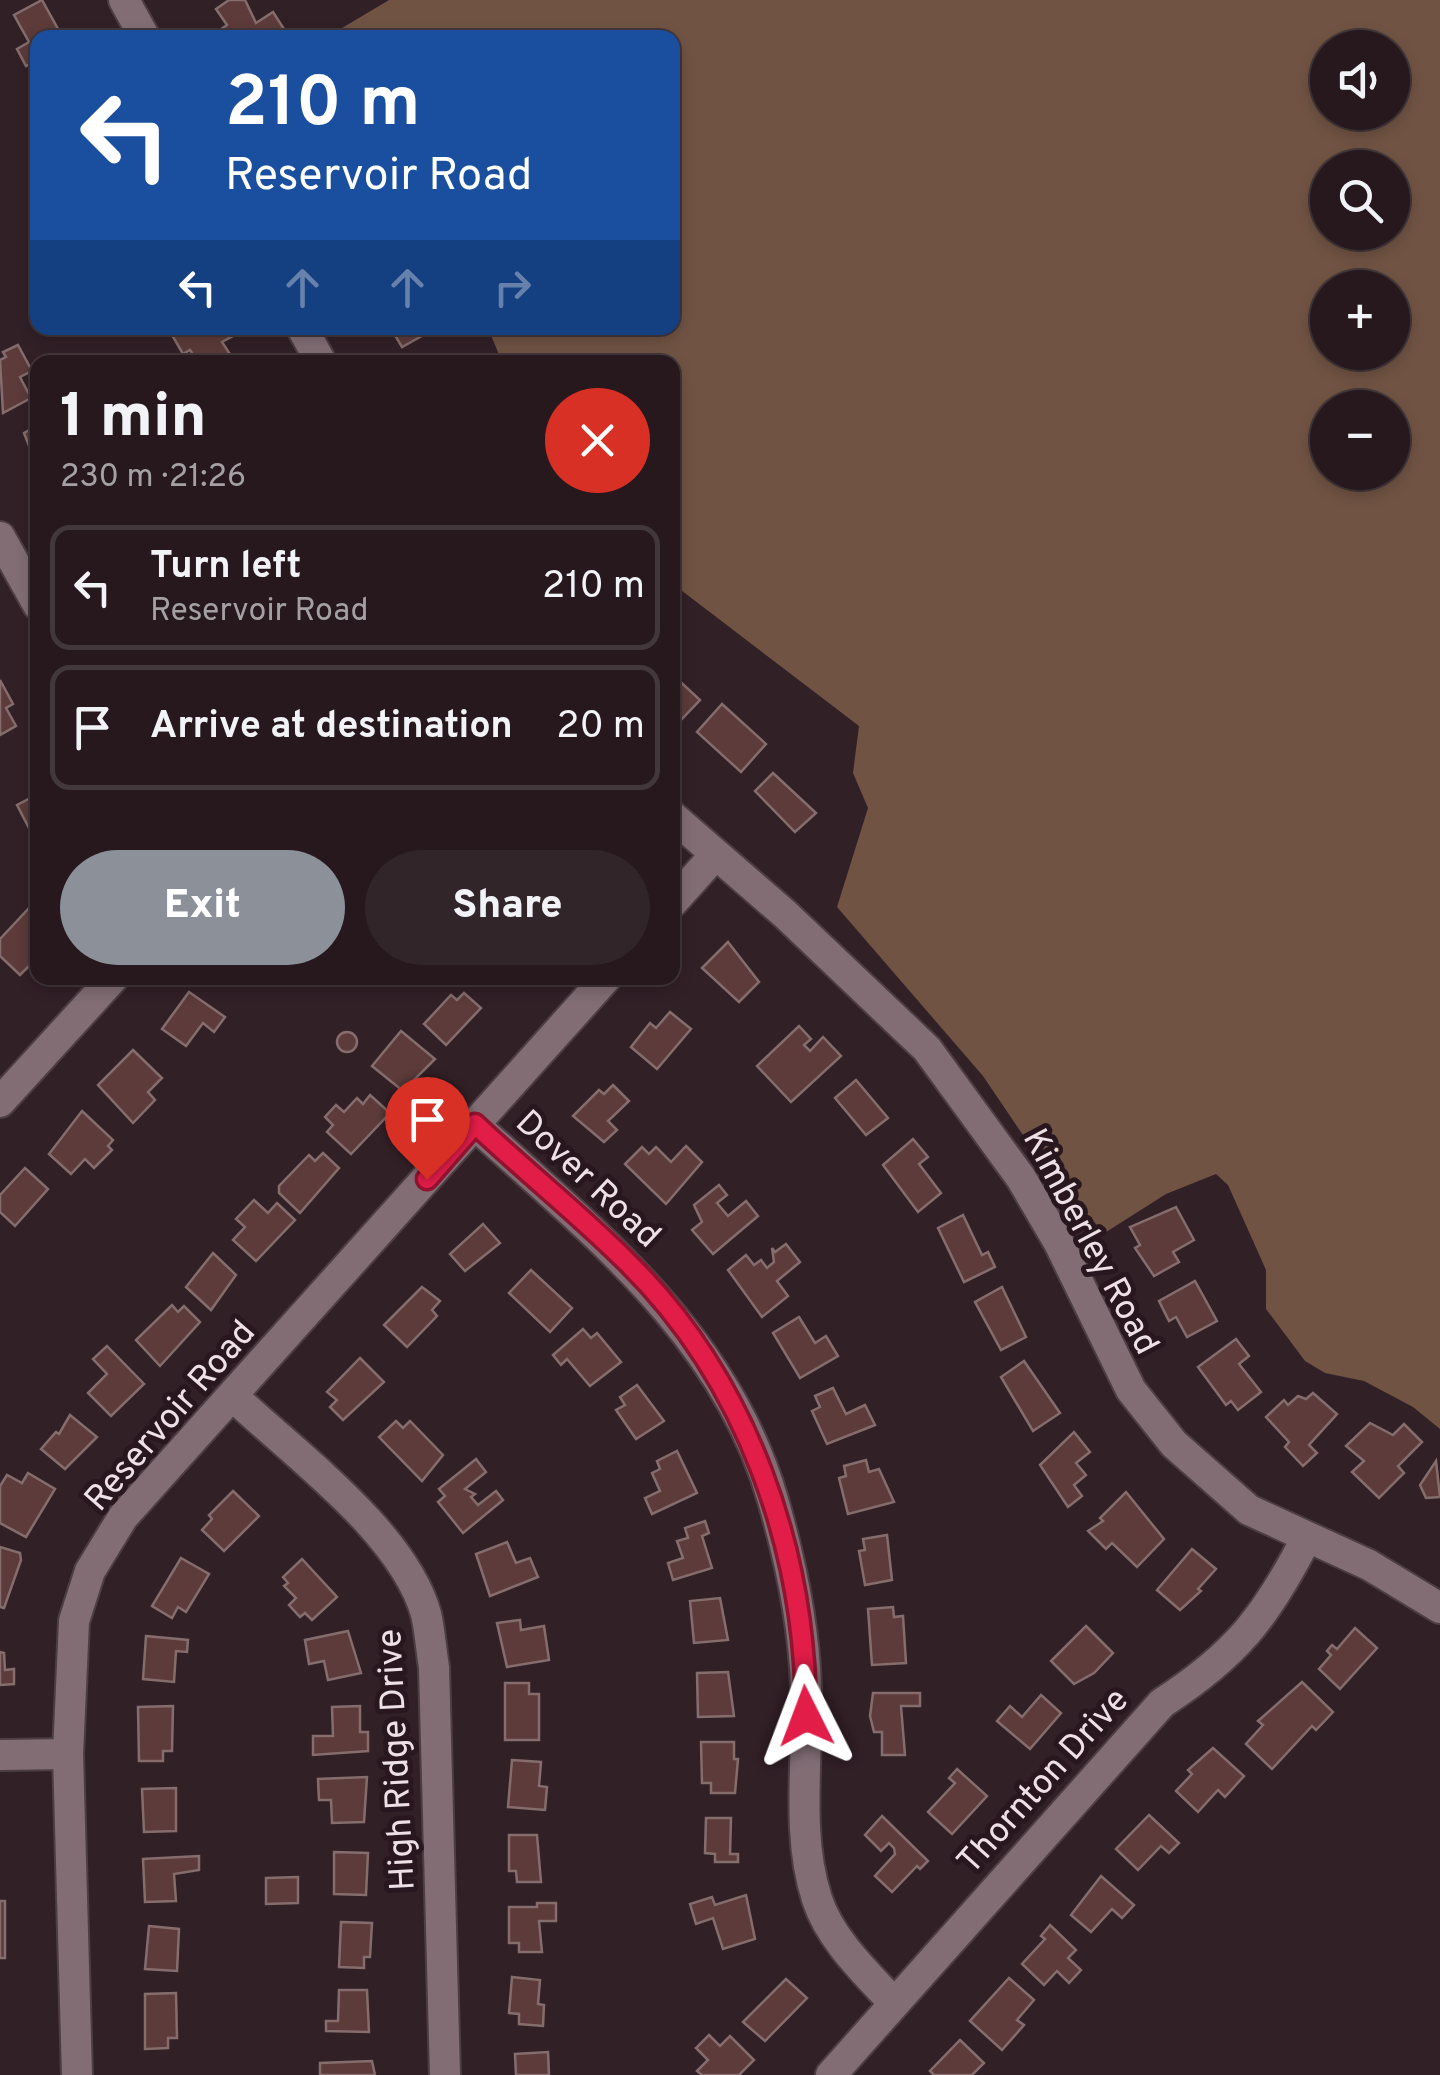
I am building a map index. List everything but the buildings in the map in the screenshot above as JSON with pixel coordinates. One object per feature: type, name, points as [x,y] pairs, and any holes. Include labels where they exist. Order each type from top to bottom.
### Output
[{"type":"street","points":[[124,0],[140,30]]},
{"type":"street","points":[[0,537],[30,591]]},
{"type":"street","name":"Kimberley Road","points":[[680,823],[866,988],[927,1049],[978,1113],[1059,1243],[1130,1390],[1174,1444],[1249,1510],[1368,1565],[1440,1608]]},
{"type":"street","points":[[680,894],[715,856]]},
{"type":"street","points":[[0,1102],[107,985]]},
{"type":"street","name":"Reservoir Road","points":[[77,2075],[68,1754],[74,1622],[90,1571],[122,1518],[600,985]]},
{"type":"street","name":"Dover Road","points":[[475,1124],[629,1264],[688,1332],[734,1401],[772,1497],[792,1578],[806,1683],[806,1846],[817,1901],[850,1957],[893,2002]]},
{"type":"street","name":"High Ridge Drive","points":[[234,1397],[363,1518],[398,1559],[425,1612],[434,1667],[445,2075]]},
{"type":"street","name":"Thornton Drive","points":[[830,2075],[1162,1703],[1207,1673],[1254,1628],[1306,1539]]},
{"type":"street","points":[[0,1755],[68,1754]]},
{"type":"shaded area","points":[[389,0],[1440,0],[1440,1429],[1413,1407],[1364,1381],[1325,1373],[1305,1361],[1266,1309],[1266,1270],[1228,1185],[1216,1174],[1166,1194],[1103,1234],[1080,1239],[1074,1234],[1025,1138],[983,1076],[837,907],[868,808],[853,773],[859,726],[680,589],[680,355],[499,355],[491,335],[680,335],[680,30],[339,30]]},
{"type":"route","points":[[427,1179],[475,1124],[629,1264],[688,1332],[734,1401],[772,1497],[792,1578],[806,1683],[806,1716]]}]
